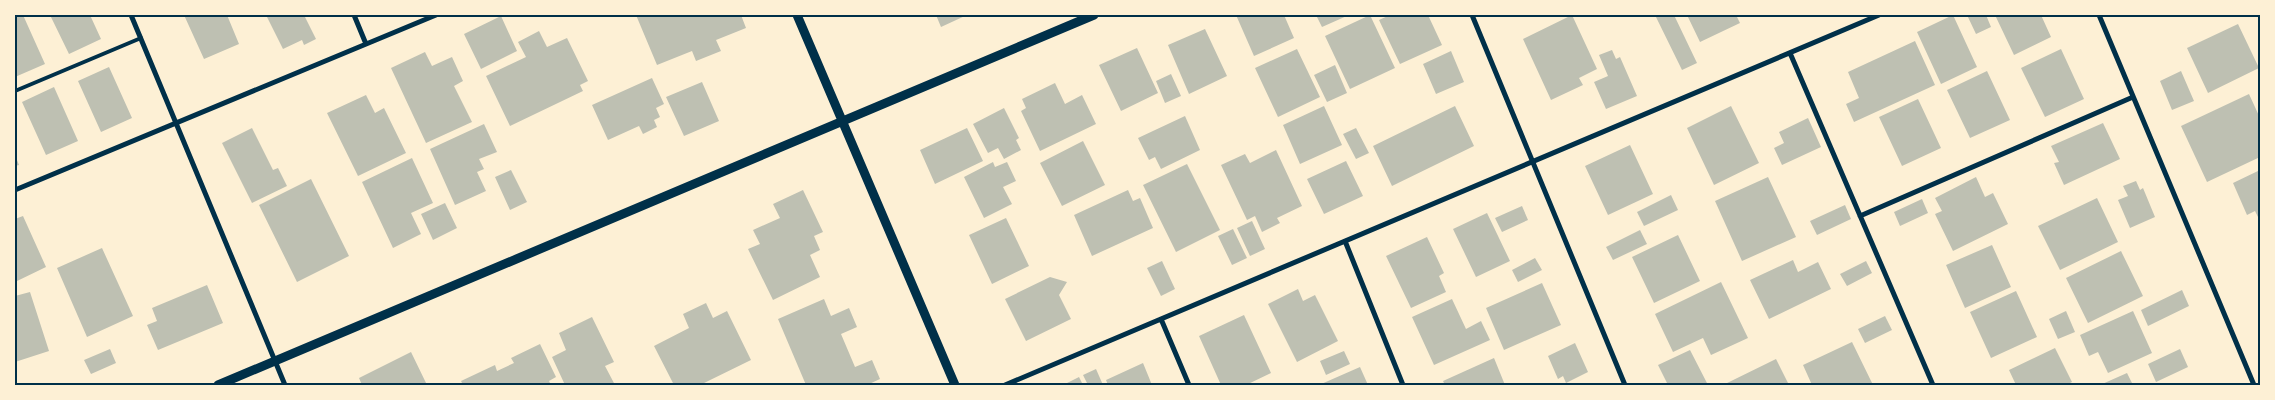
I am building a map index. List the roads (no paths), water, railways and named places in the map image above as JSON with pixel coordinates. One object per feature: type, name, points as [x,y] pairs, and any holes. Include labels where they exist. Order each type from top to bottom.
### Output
[{"type":"street","points":[[132,15],[285,385]]},
{"type":"street","points":[[354,15],[366,44]]},
{"type":"street","points":[[15,190],[436,15]]},
{"type":"street","points":[[797,15],[955,385]]},
{"type":"street","points":[[218,385],[1094,15]]},
{"type":"street","points":[[1472,15],[1531,162],[1625,385]]},
{"type":"street","points":[[1005,385],[1879,15]]},
{"type":"street","points":[[2099,15],[2254,385]]},
{"type":"street","points":[[1790,53],[1933,385]]},
{"type":"street","points":[[1860,216],[2133,97]]},
{"type":"street","points":[[1345,241],[1404,385]]},
{"type":"street","points":[[1161,318],[1189,385]]},
{"type":"lane","points":[[15,91],[141,38]]}]
